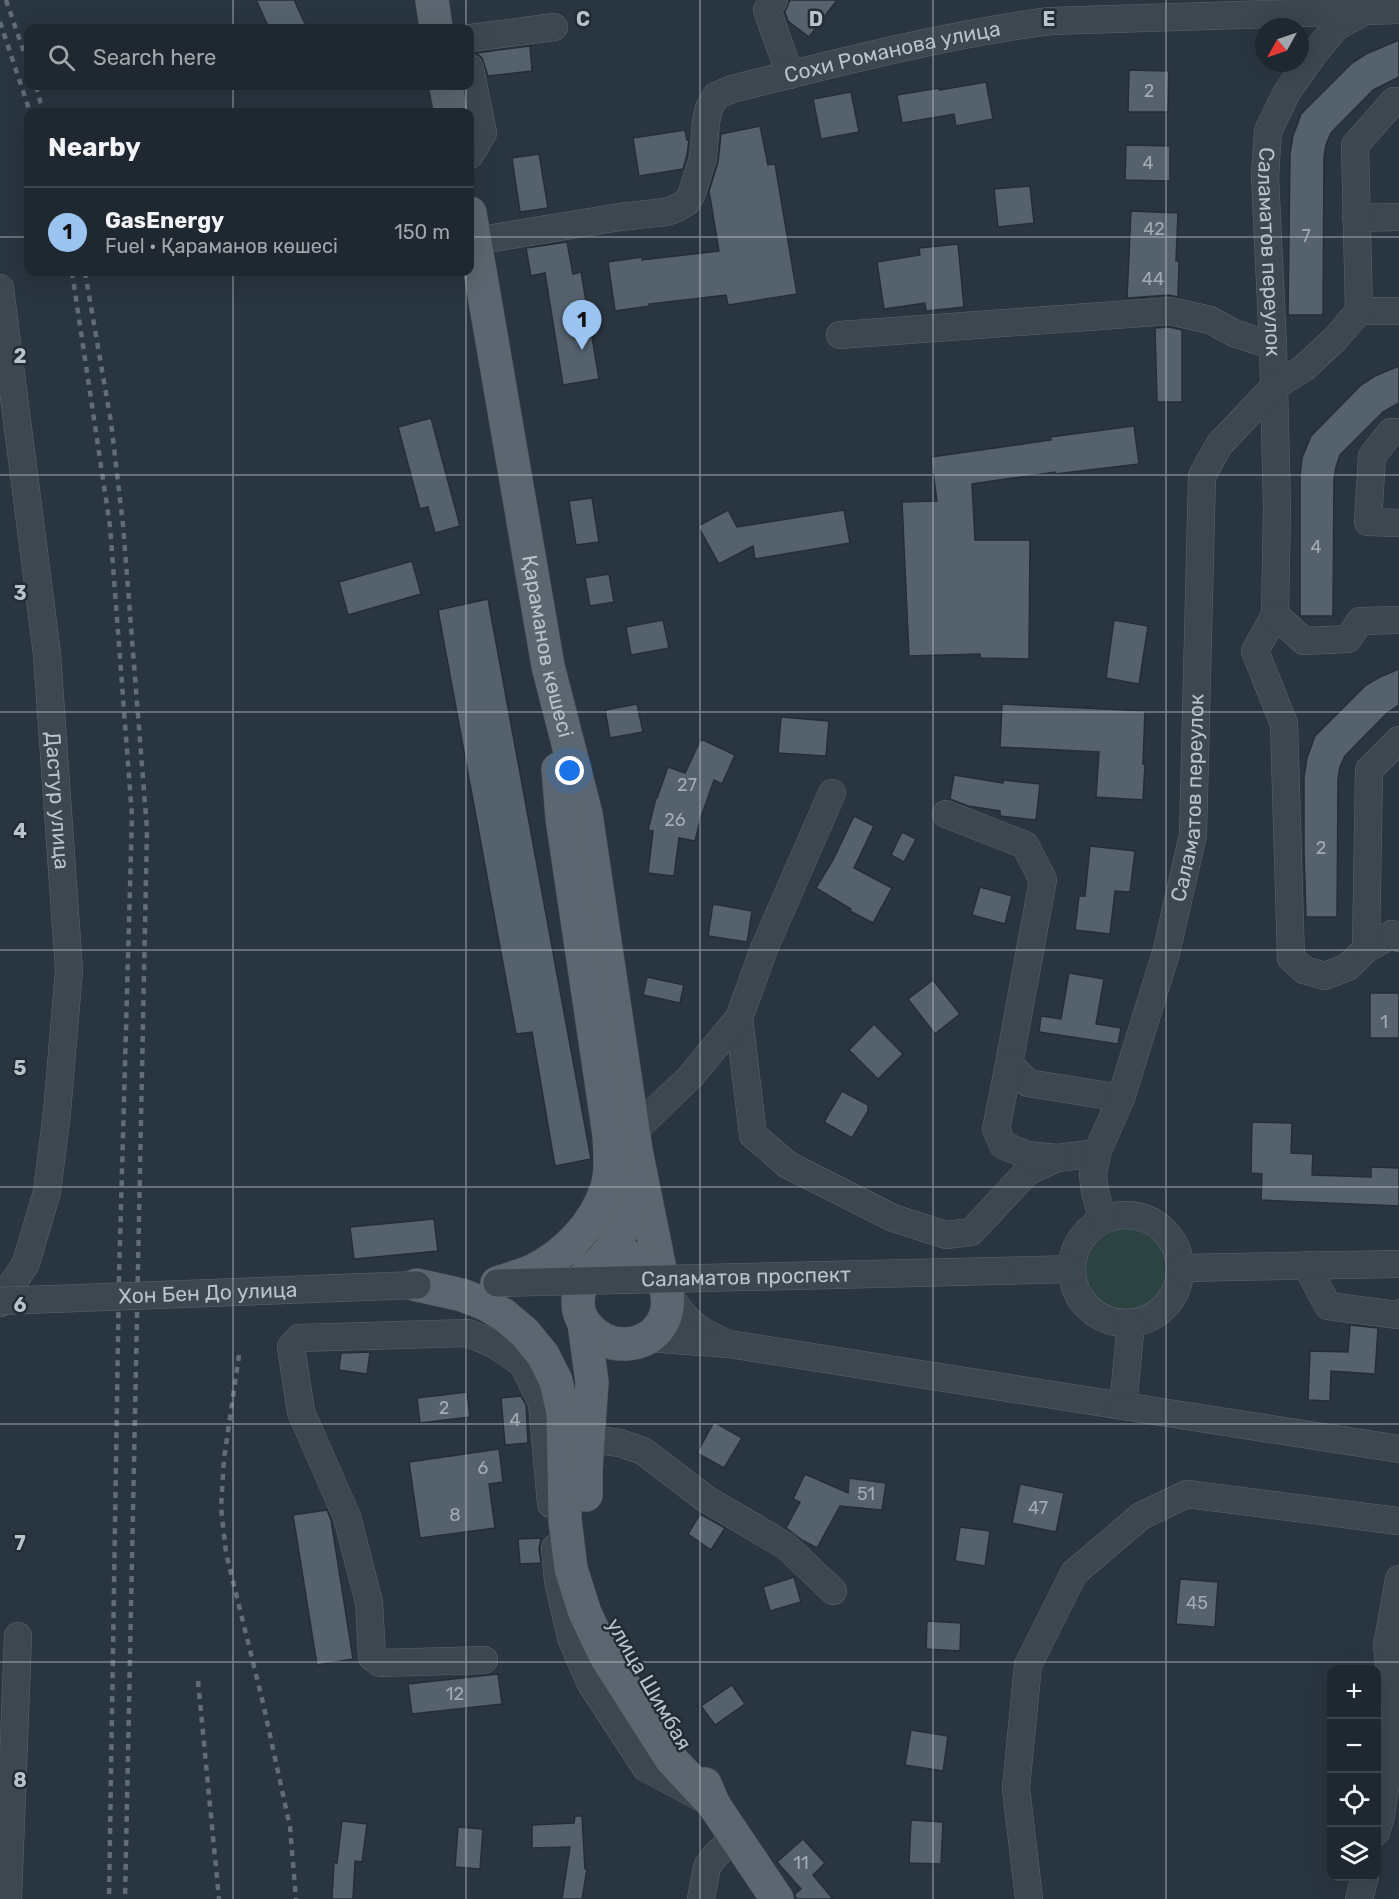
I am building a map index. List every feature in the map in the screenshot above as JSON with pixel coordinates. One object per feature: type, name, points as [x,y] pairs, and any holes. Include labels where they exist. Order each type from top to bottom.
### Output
[{"type":"main road","points":[[432,0],[435,24]]},
{"type":"main road","points":[[447,90],[450,108]]},
{"type":"main road","name":"Қараманов көшесі","points":[[474,239],[548,666],[586,814],[634,1141]]},
{"type":"main road","points":[[497,1283],[532,1271],[557,1256],[579,1236],[603,1198],[611,1161],[599,1064],[562,818],[548,666]]},
{"type":"main road","points":[[602,1261],[624,1228],[634,1193],[634,1141]]},
{"type":"main road","points":[[589,1427],[604,1385],[618,1364],[660,1327],[667,1311],[665,1287],[634,1141]]},
{"type":"main road","points":[[642,1341],[616,1345],[598,1338],[584,1323],[579,1310],[578,1295],[582,1281],[591,1269],[602,1261],[615,1256],[629,1256],[642,1260],[654,1268],[665,1287]]},
{"type":"main road","points":[[417,1285],[462,1295],[485,1304],[504,1315],[525,1333],[543,1355],[556,1382],[563,1413],[566,1520],[571,1569],[585,1613],[606,1657],[671,1759],[714,1805],[777,1899]]},
{"type":"main road","name":"улица Шимбая","points":[[584,1323],[592,1382],[586,1518],[591,1564],[604,1605],[624,1646],[688,1748],[714,1805]]},
{"type":"street","points":[[774,0],[767,10],[790,75]]},
{"type":"street","name":"Сохи Романова улица","points":[[474,227],[620,217],[666,212],[677,208],[687,202],[692,193],[703,158],[709,108],[716,96],[732,89],[790,75],[1002,27],[1050,21],[1360,6],[1399,10]]},
{"type":"street","name":"Саламатов переулок","points":[[1275,615],[1277,507],[1266,176],[1268,131],[1287,92],[1316,51],[1336,27],[1360,6]]},
{"type":"street","points":[[474,37],[554,27]]},
{"type":"street","points":[[474,88],[483,133],[474,148]]},
{"type":"street","points":[[1274,387],[1304,368],[1336,338],[1359,311],[1355,145],[1394,101],[1399,101]]},
{"type":"street","points":[[1356,218],[1399,217]]},
{"type":"street","name":"Дастур улица","points":[[0,288],[47,654],[69,970],[57,1112],[47,1192],[26,1263],[0,1302]]},
{"type":"street","points":[[840,335],[1170,310],[1210,320],[1234,333],[1273,346]]},
{"type":"street","points":[[1359,311],[1399,311]]},
{"type":"street","name":"Саламатов переулок","points":[[1103,1220],[1093,1175],[1097,1153],[1121,1098],[1166,953],[1193,835],[1202,476],[1219,445],[1274,387]]},
{"type":"street","points":[[1399,432],[1391,432],[1372,456],[1368,522],[1399,523]]},
{"type":"street","points":[[1399,620],[1360,621],[1348,639],[1304,640],[1275,615],[1255,651],[1284,724],[1291,958],[1304,970],[1324,975],[1348,967],[1366,950],[1392,934],[1399,938]]},
{"type":"street","points":[[1366,950],[1369,770],[1399,740]]},
{"type":"street","points":[[634,1141],[739,1018],[764,949],[832,793]]},
{"type":"street","points":[[946,814],[1025,845],[1043,880],[996,1129],[1003,1145],[1027,1155],[1057,1158],[1097,1153]]},
{"type":"street","points":[[739,1018],[753,1136],[788,1165],[893,1218],[946,1235],[971,1232],[1027,1172],[1057,1158]]},
{"type":"street","points":[[1009,1064],[1028,1083],[1121,1098]]},
{"type":"street","points":[[1124,1215],[1145,1218],[1163,1229],[1176,1247],[1181,1268],[1177,1288],[1167,1306],[1151,1318],[1131,1323],[1108,1321],[1089,1309],[1076,1291],[1072,1269],[1075,1249],[1086,1232],[1103,1220],[1124,1215]]},
{"type":"street","points":[[1181,1268],[1399,1264]]},
{"type":"street","points":[[1306,1265],[1328,1306],[1398,1315],[1399,1313]]},
{"type":"street","name":"Саламатов проспект","points":[[417,1285],[1072,1269]]},
{"type":"street","name":"Хон Бен До улица","points":[[0,1302],[417,1285]]},
{"type":"street","points":[[665,1287],[683,1317],[701,1332],[729,1344]]},
{"type":"street","points":[[1123,1406],[1131,1323]]},
{"type":"street","points":[[484,1660],[380,1663],[372,1657],[369,1602],[347,1517],[301,1412],[291,1347],[299,1338],[468,1333],[494,1344],[523,1364],[542,1403],[558,1581],[571,1638],[590,1682],[646,1768],[714,1805]]},
{"type":"street","points":[[642,1341],[729,1344],[1399,1449]]},
{"type":"street","points":[[589,1427],[620,1443],[643,1451],[706,1498],[786,1546],[833,1591]]},
{"type":"street","points":[[1029,1899],[1016,1788],[1028,1665],[1074,1573],[1141,1516],[1187,1494],[1399,1521]]},
{"type":"street","points":[[1378,1827],[1396,1716],[1388,1646],[1399,1579]]},
{"type":"street","points":[[8,1899],[6,1802],[18,1636]]},
{"type":"street","points":[[701,1899],[707,1868],[714,1857],[735,1836]]},
{"type":"street","points":[[1359,1899],[1364,1881]]},
{"type":"green space","points":[[1118,1228],[1134,1228],[1149,1235],[1160,1246],[1167,1261],[1164,1285],[1155,1298],[1134,1310],[1118,1310],[1103,1303],[1092,1292],[1085,1277],[1085,1261],[1092,1246],[1103,1235]]},
{"type":"building","points":[[256,0],[294,0],[305,24],[267,24]]},
{"type":"building","points":[[790,0],[837,0],[809,37],[788,21],[785,12]]},
{"type":"building","points":[[1399,40],[1399,77],[1373,90],[1331,133],[1326,145],[1323,315],[1288,315],[1290,154],[1293,136],[1301,114],[1352,63],[1366,54]]},
{"type":"building","points":[[530,46],[532,71],[488,76],[482,58],[476,53]]},
{"type":"building","points":[[1129,70],[1169,71],[1168,112],[1128,112]]},
{"type":"building","points":[[986,82],[993,119],[956,126],[954,114],[902,123],[897,95]]},
{"type":"building","points":[[851,92],[859,132],[821,139],[813,99]]},
{"type":"building","points":[[760,126],[768,165],[775,164],[797,294],[728,305],[726,295],[649,304],[650,306],[615,311],[608,262],[719,251],[709,191],[718,162],[721,134]]},
{"type":"building","points":[[685,130],[687,140],[689,140],[683,169],[639,176],[633,138]]},
{"type":"building","points":[[1126,145],[1170,146],[1170,181],[1125,180]]},
{"type":"building","points":[[539,154],[548,208],[520,212],[512,158]]},
{"type":"building","points":[[1030,186],[1034,223],[998,227],[994,189]]},
{"type":"building","points":[[1131,211],[1178,213],[1176,261],[1179,261],[1178,297],[1169,295],[1127,298]]},
{"type":"building","points":[[567,242],[573,274],[581,272],[599,379],[563,385],[545,273],[531,276],[526,248]]},
{"type":"building","points":[[958,244],[964,307],[926,311],[925,303],[884,309],[877,262],[920,255],[919,248]]},
{"type":"building","points":[[1169,327],[1182,330],[1182,402],[1157,402],[1155,328]]},
{"type":"building","points":[[1399,366],[1399,403],[1383,412],[1340,455],[1336,467],[1333,616],[1300,616],[1302,458],[1311,436],[1361,385]]},
{"type":"building","points":[[431,418],[460,526],[435,533],[428,507],[420,509],[398,427]]},
{"type":"building","points":[[1134,426],[1139,464],[1055,474],[1055,472],[972,484],[975,540],[1030,540],[1029,659],[980,658],[980,654],[909,656],[902,502],[937,501],[931,457],[1051,440],[1050,437]]},
{"type":"building","points":[[592,498],[599,542],[576,545],[569,501]]},
{"type":"building","points":[[728,510],[737,527],[844,510],[850,543],[755,559],[753,546],[719,564],[698,526]]},
{"type":"building","points":[[412,561],[421,594],[348,615],[339,582]]},
{"type":"building","points":[[609,574],[614,602],[590,606],[585,578]]},
{"type":"building","points":[[488,599],[591,1159],[555,1166],[532,1032],[516,1034],[438,610]]},
{"type":"building","points":[[663,620],[669,648],[631,655],[626,627]]},
{"type":"building","points":[[1114,620],[1148,626],[1139,684],[1106,678]]},
{"type":"building","points":[[1399,669],[1399,705],[1387,713],[1345,756],[1340,767],[1337,917],[1306,917],[1304,777],[1307,758],[1315,736],[1366,685]]},
{"type":"building","points":[[637,704],[643,732],[610,738],[605,710]]},
{"type":"building","points":[[1002,704],[1145,711],[1143,800],[1096,797],[1099,752],[1000,747]]},
{"type":"building","points":[[781,717],[829,721],[826,756],[778,753]]},
{"type":"building","points":[[701,739],[735,755],[722,784],[714,780],[695,841],[679,838],[674,876],[648,873],[653,831],[648,830],[656,798],[668,767],[685,773]]},
{"type":"building","points":[[954,775],[1003,783],[1003,780],[1040,784],[1036,820],[1000,816],[1000,811],[968,806],[950,799]]},
{"type":"building","points":[[854,816],[874,826],[854,868],[892,888],[873,923],[850,911],[851,909],[816,888],[833,860]]},
{"type":"building","points":[[902,832],[916,839],[904,862],[891,855]]},
{"type":"building","points":[[1090,846],[1135,851],[1130,892],[1115,891],[1110,934],[1075,930],[1079,896],[1085,896]]},
{"type":"building","points":[[980,887],[1012,896],[1005,924],[972,915]]},
{"type":"building","points":[[713,904],[752,911],[747,942],[708,936]]},
{"type":"building","points":[[1069,973],[1104,979],[1096,1024],[1121,1028],[1118,1044],[1039,1032],[1041,1016],[1061,1019]]},
{"type":"building","points":[[647,977],[684,985],[680,1003],[643,995]]},
{"type":"building","points":[[933,980],[960,1014],[935,1034],[908,999]]},
{"type":"building","points":[[1370,993],[1399,993],[1399,1038],[1370,1038]]},
{"type":"building","points":[[874,1024],[903,1054],[878,1079],[849,1050]]},
{"type":"building","points":[[842,1091],[868,1105],[868,1111],[852,1138],[824,1122]]},
{"type":"building","points":[[1252,1122],[1292,1123],[1291,1153],[1313,1154],[1312,1175],[1371,1177],[1371,1167],[1399,1168],[1399,1206],[1261,1200],[1262,1174],[1251,1173]]},
{"type":"building","points":[[434,1219],[438,1251],[354,1259],[350,1227]]},
{"type":"building","points":[[1350,1325],[1378,1328],[1375,1374],[1331,1371],[1330,1401],[1308,1400],[1310,1351],[1348,1352]]},
{"type":"building","points":[[370,1352],[367,1374],[339,1370],[341,1353]]},
{"type":"building","points":[[467,1392],[470,1417],[420,1423],[417,1398]]},
{"type":"building","points":[[521,1396],[526,1405],[528,1443],[505,1445],[501,1398]]},
{"type":"building","points":[[714,1422],[742,1438],[724,1468],[697,1453]]},
{"type":"building","points":[[499,1449],[503,1482],[489,1484],[495,1528],[420,1538],[409,1462]]},
{"type":"building","points":[[805,1474],[848,1493],[849,1478],[886,1483],[882,1510],[840,1506],[817,1548],[786,1528],[800,1502],[793,1499]]},
{"type":"building","points":[[1020,1484],[1064,1493],[1056,1532],[1012,1523]]},
{"type":"building","points":[[327,1510],[331,1520],[353,1659],[317,1665],[293,1515]]},
{"type":"building","points":[[700,1514],[725,1528],[711,1550],[688,1534]]},
{"type":"building","points":[[960,1527],[990,1531],[985,1566],[955,1561]]},
{"type":"building","points":[[541,1538],[539,1549],[541,1563],[520,1564],[518,1539]]},
{"type":"building","points":[[794,1577],[801,1602],[770,1611],[763,1587]]},
{"type":"building","points":[[1180,1579],[1218,1582],[1215,1627],[1176,1624]]},
{"type":"building","points":[[927,1621],[961,1623],[960,1651],[926,1649]]},
{"type":"building","points":[[498,1674],[502,1704],[412,1714],[408,1684]]},
{"type":"building","points":[[732,1685],[745,1704],[715,1725],[701,1706]]},
{"type":"building","points":[[911,1730],[948,1736],[943,1771],[905,1765]]},
{"type":"building","points":[[575,1816],[582,1816],[585,1869],[587,1869],[582,1899],[562,1899],[570,1847],[532,1848],[532,1825],[574,1823]]},
{"type":"building","points":[[911,1820],[943,1822],[941,1864],[909,1863]]},
{"type":"building","points":[[342,1821],[367,1824],[362,1862],[355,1861],[353,1899],[332,1899],[334,1862],[337,1863]]},
{"type":"building","points":[[458,1827],[483,1829],[480,1869],[455,1867]]},
{"type":"building","points":[[803,1839],[825,1863],[813,1875],[833,1899],[796,1899],[795,1894],[801,1889],[777,1862]]},
{"type":"railway","points":[[6,0],[24,52]]},
{"type":"railway","points":[[0,22],[29,108]]},
{"type":"railway","points":[[37,90],[42,108]]},
{"type":"railway","points":[[73,276],[110,526],[132,816],[119,1277],[109,1899]]},
{"type":"railway","points":[[86,276],[111,422],[123,525],[147,829],[125,1899]]},
{"type":"railway","points":[[239,1355],[224,1459],[221,1507],[226,1553],[263,1703],[290,1827],[296,1899]]},
{"type":"railway","points":[[198,1681],[219,1899]]},
{"type":"place","name":"GasEnergy","points":[[582,350]]}]
